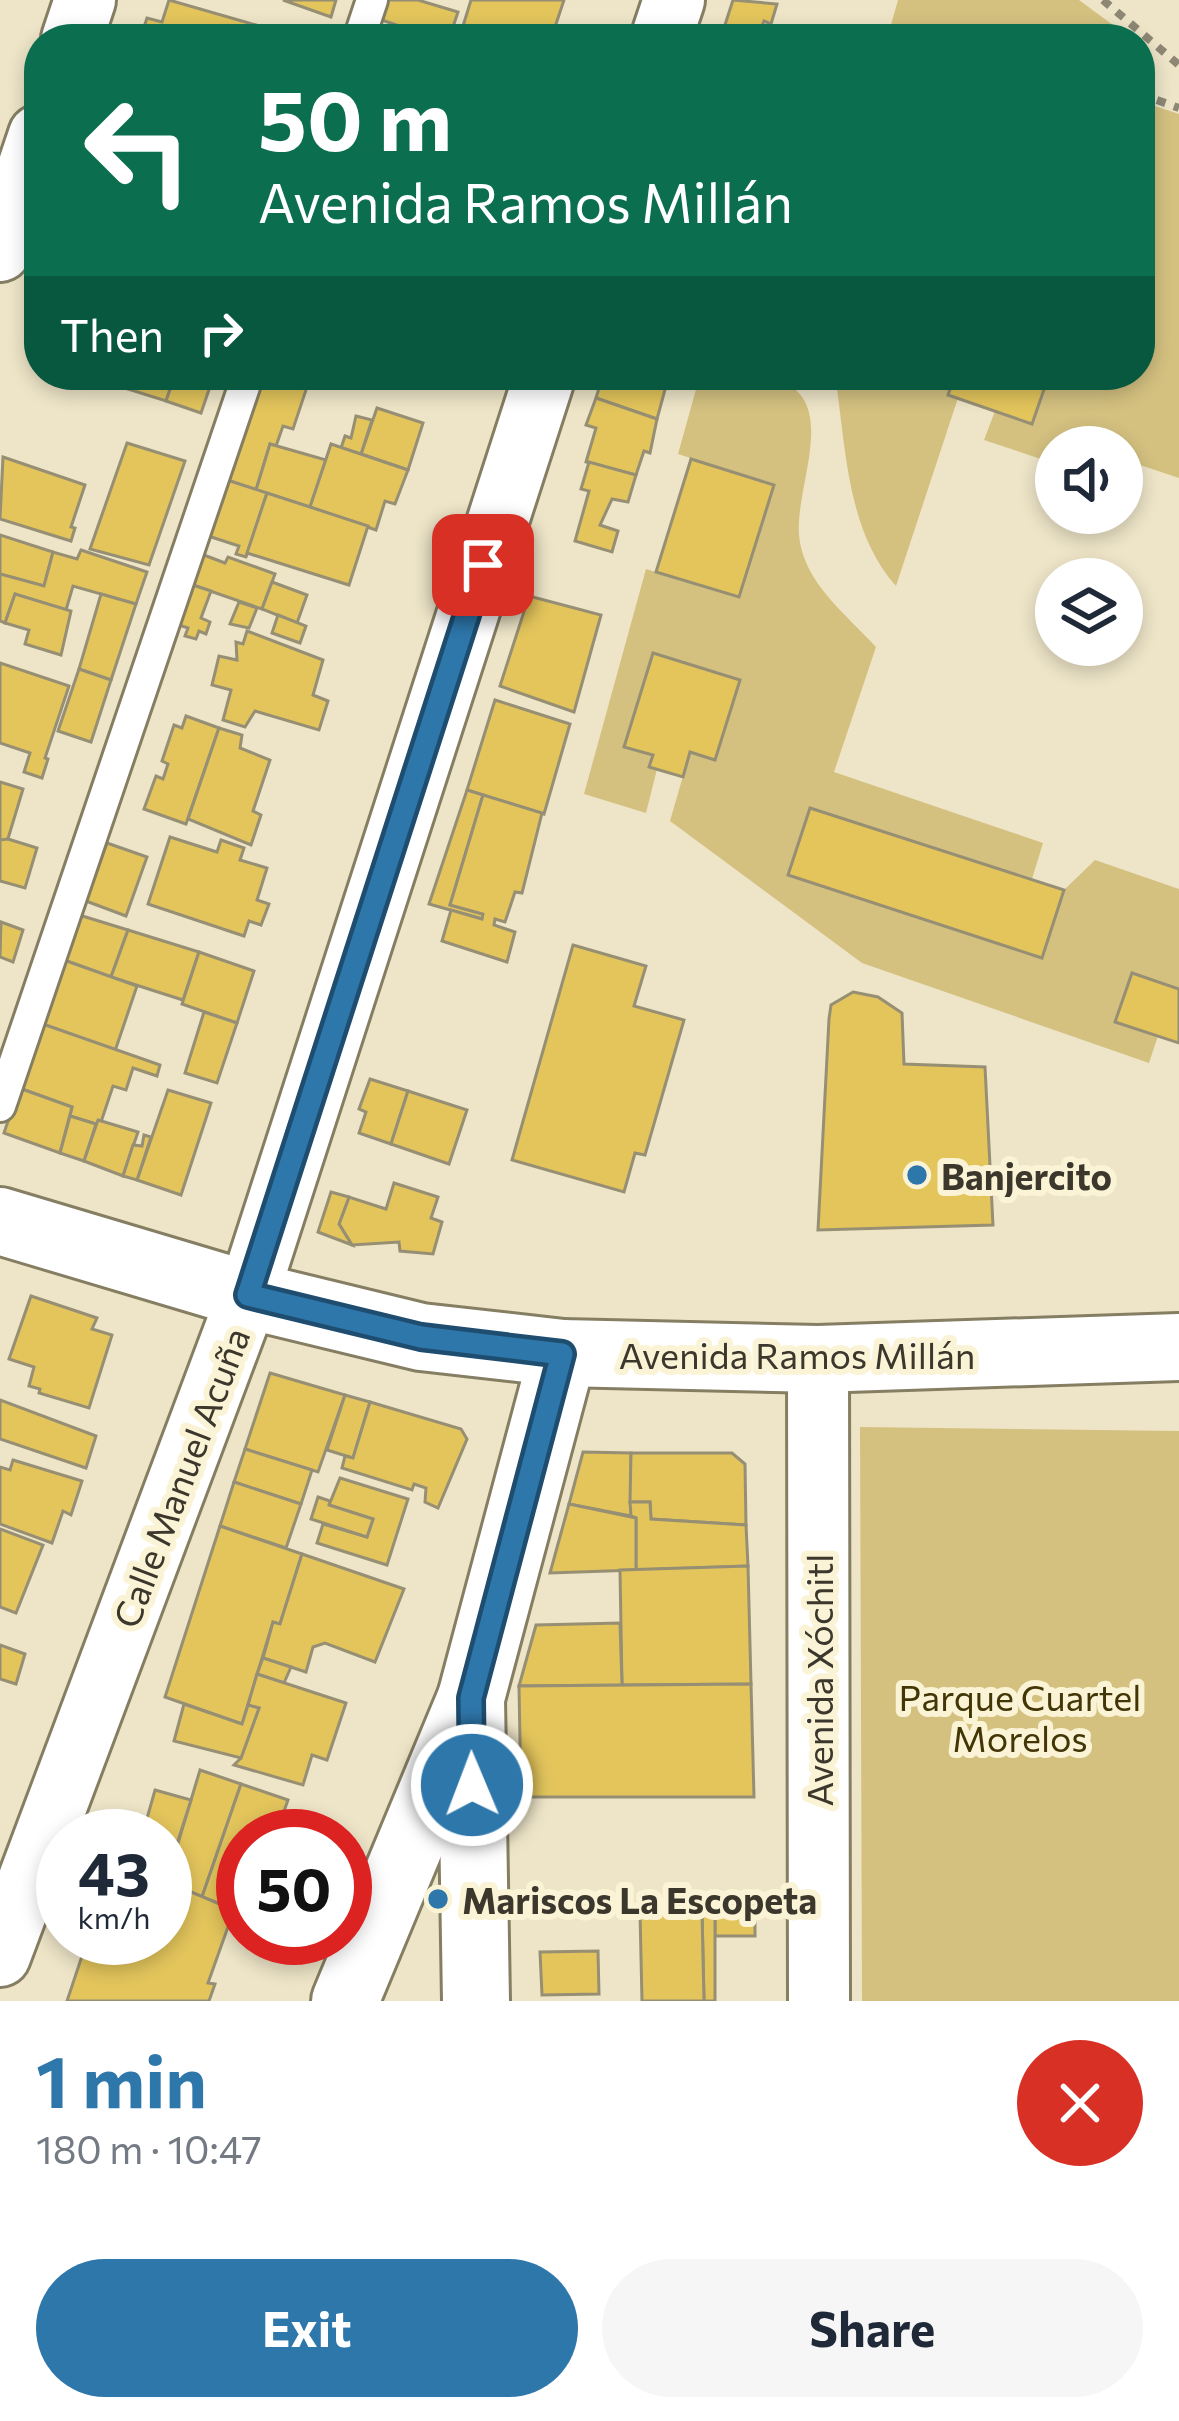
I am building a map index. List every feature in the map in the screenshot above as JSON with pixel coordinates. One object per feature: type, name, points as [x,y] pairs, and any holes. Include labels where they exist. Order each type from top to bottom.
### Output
[{"type":"main road","name":"Avenida Ramos Millán","points":[[0,1221],[248,1295],[421,1337],[562,1354],[818,1359],[1179,1347]]},
{"type":"main road","points":[[345,2001],[471,1698],[562,1354]]},
{"type":"main road","points":[[471,1698],[476,2001]]},
{"type":"street","points":[[13,219],[24,183]]},
{"type":"street","name":"Calle Manuel Acuña","points":[[0,1956],[248,1295],[531,390]]},
{"type":"street","name":"Avenida Xóchitl","points":[[818,1359],[818,2001]]},
{"type":"lane","points":[[0,1106],[243,390]]},
{"type":"path","points":[[1103,0],[1131,24]]},
{"type":"path","points":[[1155,44],[1179,65]]},
{"type":"green space","points":[[898,0],[1079,0],[1112,24],[891,24]]},
{"type":"green space","points":[[1155,106],[1179,114],[1179,478],[1143,466],[1143,426],[1035,426],[1035,457],[984,440],[995,411],[1032,423],[1044,390],[1155,390]]},
{"type":"green space","points":[[696,390],[795,390],[804,400],[811,441],[800,513],[802,552],[817,582],[876,647],[834,772],[1043,843],[1032,879],[810,808],[788,874],[1042,958],[1064,890],[1095,860],[1179,889],[1179,989],[1131,974],[1115,1022],[1158,1036],[1149,1063],[862,963],[670,821],[690,752],[715,759],[739,679],[653,653],[624,746],[653,755],[657,769],[646,813],[584,794],[646,569],[739,597],[773,485],[678,454]]},
{"type":"green space","points":[[837,390],[950,390],[949,395],[958,398],[896,586],[867,539],[846,458]]},
{"type":"green space","name":"Parque Cuartel Morelos","points":[[860,1427],[1179,1431],[1179,2001],[862,2001]]},
{"type":"building","points":[[169,0],[253,24],[145,24],[147,18],[162,22]]},
{"type":"building","points":[[283,0],[336,0],[331,17]]},
{"type":"building","points":[[379,0],[418,0],[458,12],[454,24],[393,24],[373,17]]},
{"type":"building","points":[[471,0],[564,0],[556,24],[464,24]]},
{"type":"building","points":[[733,0],[777,4],[771,24],[725,24]]},
{"type":"building","points":[[131,390],[170,390],[166,401]]},
{"type":"building","points":[[170,390],[209,390],[201,413],[166,401]]},
{"type":"building","points":[[251,390],[306,390],[293,429],[283,426],[276,446],[270,444],[256,490],[221,478]]},
{"type":"building","points":[[598,390],[665,390],[657,419],[596,398]]},
{"type":"building","points":[[950,390],[1044,390],[1032,424],[948,395]]},
{"type":"building","points":[[596,398],[657,419],[650,453],[644,451],[636,475],[586,462],[596,428],[586,425]]},
{"type":"building","points":[[377,408],[423,423],[408,470],[361,454]]},
{"type":"building","points":[[356,416],[372,420],[361,454],[341,448],[345,436],[351,438]]},
{"type":"building","points":[[127,443],[185,461],[149,565],[90,549]]},
{"type":"building","points":[[270,444],[326,460],[310,507],[256,490]]},
{"type":"building","points":[[331,444],[408,470],[395,504],[385,501],[376,530],[310,507]]},
{"type":"building","points":[[3,457],[85,485],[71,541],[0,519]]},
{"type":"building","points":[[691,459],[774,485],[739,597],[656,572]]},
{"type":"building","points":[[589,462],[636,475],[628,502],[612,499],[600,525],[618,531],[612,552],[575,541],[589,491],[581,489]]},
{"type":"building","points":[[221,478],[267,493],[246,557],[236,554],[239,546],[202,534]]},
{"type":"building","points":[[267,493],[368,526],[349,585],[247,553]]},
{"type":"building","points":[[0,535],[53,552],[44,586],[0,574]]},
{"type":"building","points":[[81,550],[147,572],[136,604],[73,586],[66,610],[15,594],[5,623],[0,621],[0,574],[44,586],[53,552],[77,559]]},
{"type":"building","points":[[196,552],[225,563],[228,557],[275,574],[262,609],[187,583]]},
{"type":"building","points":[[272,582],[307,595],[297,623],[262,609]]},
{"type":"building","points":[[187,583],[211,591],[201,618],[210,622],[206,634],[199,631],[196,639],[185,636],[188,628],[173,623]]},
{"type":"building","points":[[15,594],[71,611],[61,655],[25,644],[29,630],[5,623]]},
{"type":"building","points":[[101,594],[136,604],[111,680],[79,669]]},
{"type":"building","points":[[529,596],[601,615],[574,712],[500,686]]},
{"type":"building","points":[[239,602],[257,608],[249,628],[230,624]]},
{"type":"building","points":[[278,615],[306,626],[300,643],[272,633]]},
{"type":"building","points":[[247,631],[323,660],[313,695],[328,701],[319,730],[255,711],[245,727],[223,720],[231,690],[212,685],[219,656],[237,660],[236,642],[243,644]]},
{"type":"building","points":[[653,653],[740,680],[715,760],[690,752],[683,777],[649,767],[653,755],[624,747]]},
{"type":"building","points":[[0,663],[69,686],[42,778],[24,772],[30,753],[0,743]]},
{"type":"building","points":[[79,669],[111,680],[91,742],[58,731]]},
{"type":"building","points":[[495,700],[570,724],[544,814],[467,790]]},
{"type":"building","points":[[186,716],[219,728],[186,824],[144,809],[156,776],[163,779],[168,764],[162,761],[174,725],[182,728]]},
{"type":"building","points":[[219,728],[242,735],[240,748],[270,760],[253,811],[261,815],[251,845],[188,819]]},
{"type":"building","points":[[0,782],[23,789],[7,842],[0,840]]},
{"type":"building","points":[[467,790],[483,795],[450,905],[483,914],[482,919],[429,904]]},
{"type":"building","points":[[483,795],[542,813],[522,893],[515,892],[505,922],[495,919],[494,925],[515,932],[507,962],[442,941],[451,910],[482,919],[483,914],[450,905]]},
{"type":"building","points":[[810,808],[1064,890],[1042,958],[788,875]]},
{"type":"building","points":[[170,837],[217,852],[221,840],[244,848],[240,860],[267,868],[257,900],[269,904],[261,925],[249,921],[244,936],[148,904]]},
{"type":"building","points":[[0,840],[37,848],[25,888],[0,881]]},
{"type":"building","points":[[107,843],[147,857],[126,916],[86,901]]},
{"type":"building","points":[[76,914],[128,930],[111,977],[61,959]]},
{"type":"building","points":[[1,922],[23,930],[13,962],[0,957]]},
{"type":"building","points":[[128,930],[199,952],[183,1000],[111,977]]},
{"type":"building","points":[[573,945],[646,966],[634,1006],[684,1020],[645,1155],[635,1153],[624,1192],[512,1160]]},
{"type":"building","points":[[199,952],[254,971],[237,1023],[182,1004]]},
{"type":"building","points":[[61,959],[137,986],[115,1051],[40,1023]]},
{"type":"building","points":[[1132,973],[1179,989],[1179,1043],[1115,1022]]},
{"type":"building","points":[[853,992],[878,997],[902,1013],[904,1064],[985,1067],[993,1225],[818,1230],[831,1005]]},
{"type":"building","points":[[204,1012],[237,1023],[217,1083],[185,1073]]},
{"type":"building","points":[[40,1023],[160,1065],[157,1076],[133,1068],[126,1090],[113,1086],[101,1122],[70,1116],[72,1107],[19,1088]]},
{"type":"building","points":[[370,1079],[408,1091],[391,1144],[359,1133],[366,1112],[359,1109]]},
{"type":"building","points":[[19,1088],[72,1107],[60,1153],[4,1133]]},
{"type":"building","points":[[168,1090],[211,1103],[181,1195],[137,1180]]},
{"type":"building","points":[[408,1091],[467,1110],[449,1164],[391,1144]]},
{"type":"building","points":[[70,1116],[96,1124],[84,1161],[60,1153]]},
{"type":"building","points":[[98,1120],[138,1132],[123,1176],[84,1161]]},
{"type":"building","points":[[144,1135],[151,1137],[137,1180],[123,1176],[133,1145],[142,1146]]},
{"type":"building","points":[[394,1183],[438,1197],[431,1218],[442,1222],[433,1254],[400,1251],[399,1242],[352,1245],[339,1224],[349,1197],[386,1209]]},
{"type":"building","points":[[331,1192],[349,1197],[339,1224],[352,1245],[318,1232]]},
{"type":"building","points":[[31,1296],[97,1318],[92,1329],[112,1335],[89,1408],[39,1393],[40,1389],[29,1386],[34,1367],[9,1359]]},
{"type":"building","points":[[270,1373],[345,1395],[318,1472],[245,1449]]},
{"type":"building","points":[[345,1395],[370,1402],[353,1458],[327,1450]]},
{"type":"building","points":[[0,1400],[96,1436],[86,1468],[0,1439]]},
{"type":"building","points":[[370,1402],[461,1429],[467,1439],[438,1508],[425,1502],[426,1488],[414,1484],[412,1490],[342,1468],[345,1456],[353,1458]]},
{"type":"building","points":[[245,1449],[312,1470],[301,1504],[234,1482]]},
{"type":"building","points":[[583,1452],[631,1453],[631,1516],[569,1504]]},
{"type":"building","points":[[631,1453],[732,1453],[745,1464],[746,1525],[651,1519],[650,1502],[630,1502]]},
{"type":"building","points":[[13,1460],[82,1481],[71,1515],[63,1511],[52,1543],[0,1524],[0,1467],[10,1470]]},
{"type":"building","points":[[340,1478],[408,1499],[387,1565],[317,1543],[323,1524],[367,1537],[373,1519],[329,1505]]},
{"type":"building","points":[[234,1482],[301,1504],[286,1548],[220,1526]]},
{"type":"building","points":[[318,1497],[373,1519],[367,1537],[311,1519]]},
{"type":"building","points":[[630,1502],[650,1502],[651,1519],[746,1525],[748,1566],[636,1570],[636,1518],[631,1516]]},
{"type":"building","points":[[569,1504],[636,1518],[636,1570],[550,1573]]},
{"type":"building","points":[[220,1526],[302,1554],[280,1624],[273,1622],[242,1724],[165,1697]]},
{"type":"building","points":[[0,1529],[43,1545],[16,1613],[0,1607]]},
{"type":"building","points":[[302,1554],[404,1589],[375,1662],[325,1643],[313,1647],[306,1672],[263,1658],[273,1622],[280,1624]]},
{"type":"building","points":[[748,1566],[751,1684],[622,1685],[620,1570]]},
{"type":"building","points":[[620,1623],[622,1685],[519,1686],[536,1625]]},
{"type":"building","points":[[0,1645],[25,1654],[16,1684],[0,1679]]},
{"type":"building","points":[[263,1658],[291,1667],[284,1683],[257,1674]]},
{"type":"building","points":[[257,1674],[346,1703],[327,1760],[312,1755],[303,1785],[234,1765],[259,1708],[248,1705]]},
{"type":"building","points":[[751,1684],[754,1797],[521,1797],[519,1686]]},
{"type":"building","points":[[184,1704],[242,1724],[248,1705],[259,1708],[241,1758],[174,1741]]},
{"type":"building","points":[[200,1770],[241,1784],[232,1809],[216,1809],[216,1856],[202,1897],[192,1893],[192,1809],[188,1809]]},
{"type":"building","points":[[241,1784],[288,1800],[285,1809],[232,1809]]},
{"type":"building","points":[[155,1790],[191,1800],[188,1809],[150,1809]]},
{"type":"building","points":[[216,1856],[216,1902],[202,1897]]},
{"type":"building","points":[[192,1892],[216,1902],[216,1961],[208,1983],[215,1984],[209,2001],[67,2001],[79,1965],[192,1965]]},
{"type":"building","points":[[755,1911],[755,1936],[715,1936],[715,1912]]},
{"type":"building","points":[[702,1912],[715,1912],[715,2001],[704,2001]]},
{"type":"building","points":[[702,1912],[704,2001],[642,2001],[640,1913]]},
{"type":"building","points":[[598,1951],[599,1994],[542,1995],[540,1952]]},
{"type":"place","name":"Banjercito","points":[[917,1175]]},
{"type":"place","name":"Mariscos La Escopeta","points":[[438,1899]]},
{"type":"route","points":[[472,1785],[471,1698],[562,1354],[421,1337],[248,1295],[483,565]]}]
